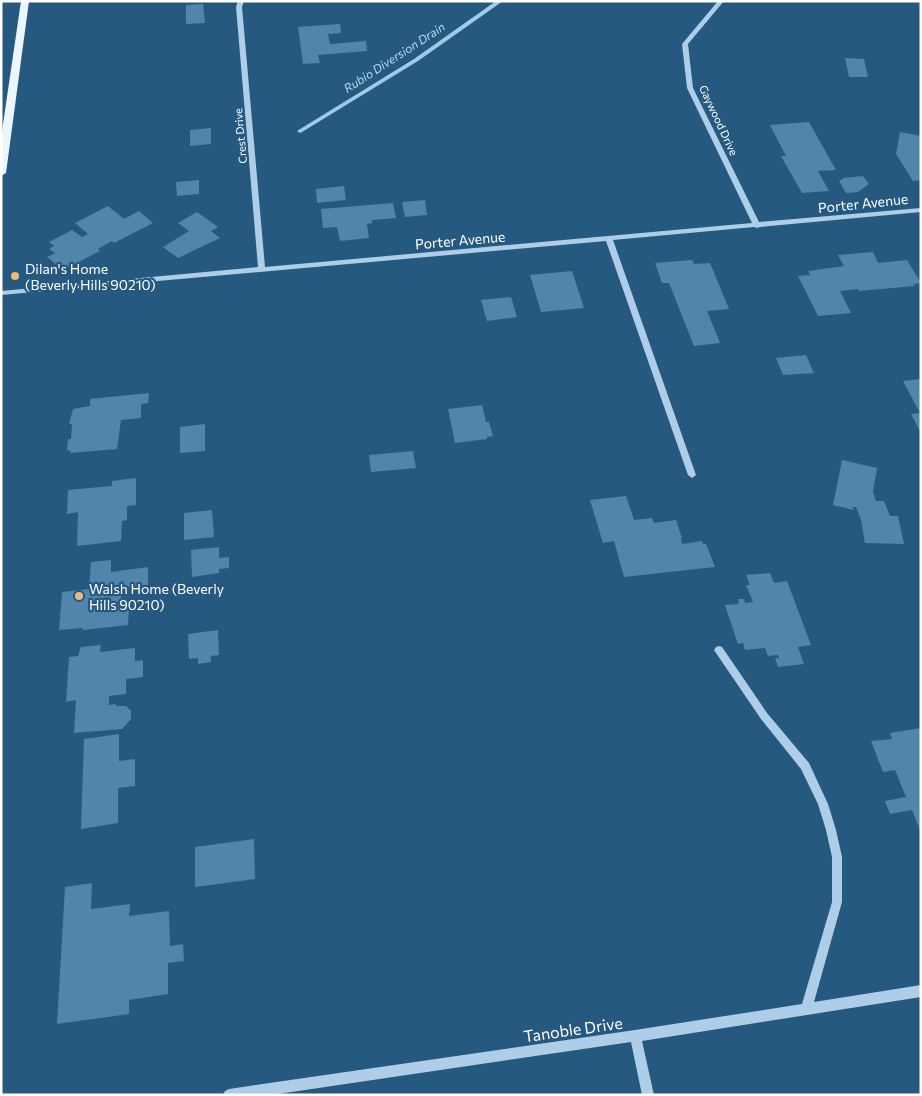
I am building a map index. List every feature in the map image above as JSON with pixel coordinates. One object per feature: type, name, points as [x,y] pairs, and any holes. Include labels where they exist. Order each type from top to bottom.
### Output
[{"type":"main road","points":[[1,173],[25,1]]},
{"type":"street","name":"Crest Drive","points":[[241,1],[239,7],[262,269]]},
{"type":"street","name":"Gaywood Drive","points":[[721,1],[685,44],[690,88],[757,226]]},
{"type":"street","name":"Porter Avenue","points":[[1,293],[921,210]]},
{"type":"street","points":[[609,239],[692,474]]},
{"type":"street","points":[[719,650],[764,716],[804,766],[823,804],[832,830],[837,856],[837,902],[806,1009]]},
{"type":"street","name":"Tanoble Drive","points":[[229,1095],[635,1036],[921,991]]},
{"type":"street","points":[[635,1036],[648,1095]]},
{"type":"building","points":[[203,4],[205,23],[186,24],[186,5]]},
{"type":"building","points":[[340,24],[341,33],[328,34],[330,44],[366,41],[367,51],[318,55],[320,63],[303,64],[298,27]]},
{"type":"building","points":[[845,58],[864,59],[868,77],[849,77]]},
{"type":"building","points":[[809,122],[836,170],[818,171],[829,191],[802,193],[781,156],[786,156],[770,125]]},
{"type":"building","points":[[211,128],[211,144],[190,146],[190,130]]},
{"type":"building","points":[[900,132],[921,136],[921,180],[913,181],[896,154]]},
{"type":"building","points":[[863,176],[869,184],[858,192],[846,193],[839,181],[844,178]]},
{"type":"building","points":[[199,180],[199,194],[177,196],[176,182]]},
{"type":"building","points":[[344,186],[346,200],[317,203],[316,189]]},
{"type":"building","points":[[425,200],[427,215],[405,217],[402,202]]},
{"type":"building","points":[[393,203],[396,218],[372,220],[372,223],[367,224],[369,238],[340,241],[337,227],[323,228],[321,209]]},
{"type":"building","points":[[108,206],[124,219],[139,211],[153,223],[114,243],[112,241],[98,249],[100,251],[63,270],[47,257],[55,253],[49,249],[54,246],[49,242],[72,230],[82,237],[88,234],[75,223]]},
{"type":"building","points":[[197,212],[218,227],[211,231],[220,238],[178,258],[163,247],[189,231],[178,223]]},
{"type":"building","points":[[873,252],[878,263],[907,260],[921,283],[913,284],[915,286],[840,291],[851,313],[818,316],[798,276],[810,275],[808,271],[844,266],[838,255]]},
{"type":"building","points":[[692,260],[694,264],[710,263],[729,309],[707,311],[720,343],[694,346],[669,283],[662,283],[655,263]]},
{"type":"building","points":[[572,271],[584,308],[541,312],[530,275]]},
{"type":"building","points":[[511,297],[517,317],[487,321],[481,300]]},
{"type":"building","points":[[806,355],[814,373],[783,375],[776,358]]},
{"type":"building","points":[[921,379],[921,433],[911,414],[920,413],[903,381]]},
{"type":"building","points":[[149,393],[148,403],[141,404],[141,418],[121,420],[117,449],[70,453],[70,450],[67,451],[68,439],[71,439],[72,424],[69,424],[73,409],[90,406],[90,399]]},
{"type":"building","points":[[482,405],[486,422],[489,422],[493,436],[487,437],[487,439],[455,443],[448,409]]},
{"type":"building","points":[[205,424],[205,451],[180,453],[180,427]]},
{"type":"building","points":[[413,451],[416,468],[371,472],[369,455]]},
{"type":"building","points":[[842,460],[877,468],[873,492],[876,501],[884,501],[890,516],[898,516],[904,544],[865,543],[861,520],[856,507],[852,507],[854,510],[833,505]]},
{"type":"building","points":[[136,478],[136,505],[127,506],[127,520],[122,521],[121,541],[77,546],[78,512],[67,514],[68,490],[112,486],[112,481]]},
{"type":"building","points":[[626,496],[634,520],[652,518],[654,523],[676,520],[682,544],[702,541],[703,544],[706,544],[715,567],[624,577],[614,541],[603,543],[590,500]]},
{"type":"building","points":[[212,510],[214,537],[184,540],[184,513]]},
{"type":"building","points":[[219,547],[219,558],[229,557],[229,568],[219,569],[219,573],[192,577],[191,550]]},
{"type":"building","points":[[111,560],[111,572],[148,567],[148,585],[122,588],[121,608],[129,607],[128,625],[83,630],[83,628],[59,630],[62,592],[89,589],[91,562]]},
{"type":"building","points":[[770,573],[774,583],[787,581],[811,645],[798,647],[804,664],[778,667],[775,658],[779,658],[778,655],[768,656],[765,648],[745,650],[743,643],[738,644],[725,605],[739,604],[738,599],[744,599],[745,603],[753,602],[746,585],[750,585],[746,575]]},
{"type":"building","points":[[218,630],[219,655],[211,656],[211,662],[198,664],[198,658],[189,659],[188,634]]},
{"type":"building","points":[[101,645],[100,652],[135,648],[135,661],[143,660],[143,677],[126,679],[126,694],[109,696],[109,705],[126,706],[131,711],[131,719],[122,729],[74,733],[76,700],[66,702],[69,657],[78,656],[81,647]]},
{"type":"building","points":[[921,728],[921,832],[912,810],[890,814],[885,801],[906,797],[895,770],[883,772],[871,741],[892,739],[890,733]]},
{"type":"building","points":[[119,734],[119,761],[135,759],[135,786],[118,788],[118,823],[81,829],[84,739]]},
{"type":"building","points":[[254,839],[255,879],[195,887],[195,847]]},
{"type":"building","points":[[92,883],[91,909],[130,904],[129,916],[169,911],[170,946],[183,944],[184,961],[168,963],[168,994],[129,1000],[129,1014],[57,1024],[65,887]]},
{"type":"waterway","name":"Rubio Diversion Drain","points":[[300,131],[416,60],[500,1]]},
{"type":"place","name":"Dilan's Home (Beverly Hills 90210)","points":[[15,276]]},
{"type":"place","name":"Walsh Home (Beverly Hills 90210)","points":[[79,596]]}]
